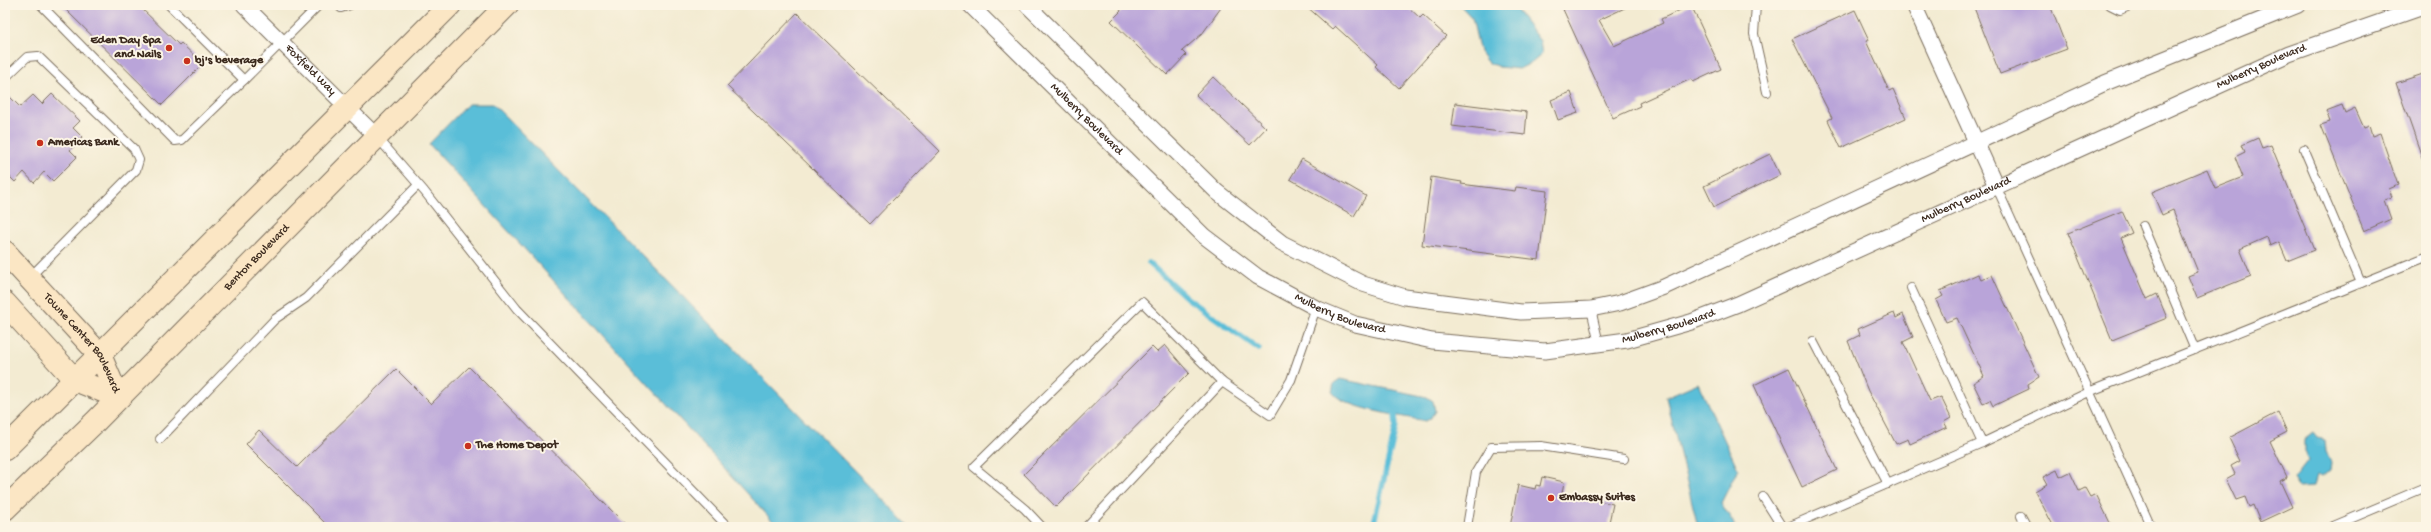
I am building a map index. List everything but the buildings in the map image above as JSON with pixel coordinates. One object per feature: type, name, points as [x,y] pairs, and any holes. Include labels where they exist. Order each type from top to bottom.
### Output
[{"type":"street","name":"Foxfield Way","points":[[244,5],[376,136]]},
{"type":"street","points":[[5,449],[100,356],[450,5]]},
{"type":"street","name":"Benton Boulevard","points":[[5,509],[507,5]]},
{"type":"street","name":"Mulberry Boulevard","points":[[970,5],[1204,236],[1258,277],[1316,308],[1355,324],[1432,341],[1525,351],[1544,351],[1627,340],[1691,322],[1738,304],[2289,54],[2426,6]]},
{"type":"street","points":[[1027,5],[1217,192],[1282,242],[1363,284],[1405,297],[1521,312],[1591,309],[1620,302],[1664,287],[2106,83],[2298,5]]},
{"type":"street","points":[[1914,5],[1996,186]]},
{"type":"street","name":"Towne Center Boulevard","points":[[5,252],[100,356],[118,397]]},
{"type":"street","points":[[5,302],[28,278]]},
{"type":"street","name":"Towne Center Boulevard","points":[[5,302],[75,380],[118,397]]},
{"type":"lane","points":[[41,5],[175,141],[182,140],[282,44],[319,5]]},
{"type":"lane","points":[[169,5],[244,80]]},
{"type":"lane","points":[[338,5],[341,8],[350,5]]},
{"type":"lane","points":[[1756,5],[1754,34],[1767,92]]},
{"type":"lane","points":[[2110,5],[2120,10],[2132,5]]},
{"type":"lane","points":[[5,78],[27,57],[38,56],[134,149],[139,160],[136,170],[28,278]]},
{"type":"lane","points":[[376,136],[418,185],[517,309],[728,527]]},
{"type":"lane","points":[[2304,149],[2362,283]]},
{"type":"lane","points":[[160,439],[275,319],[306,298],[418,185]]},
{"type":"lane","points":[[1996,186],[2091,392],[2151,527]]},
{"type":"lane","points":[[2142,226],[2195,350]]},
{"type":"lane","points":[[1788,527],[1888,484],[2091,392],[2426,257]]},
{"type":"lane","points":[[1911,288],[1982,442]]},
{"type":"lane","points":[[1042,527],[1025,509],[974,467],[1142,302],[1222,382],[1270,414],[1291,380],[1316,308]]},
{"type":"lane","points":[[1591,309],[1599,344]]},
{"type":"lane","points":[[1813,341],[1888,484]]},
{"type":"lane","points":[[1086,527],[1222,382]]},
{"type":"lane","points":[[1467,527],[1476,472],[1491,447],[1541,446],[1624,460]]},
{"type":"lane","points":[[2331,527],[2426,487]]},
{"type":"lane","points":[[1763,497],[1782,527]]},
{"type":"lane","points":[[2021,516],[2027,527]]},
{"type":"water","points":[[1460,5],[1513,5],[1540,41],[1542,54],[1533,62],[1519,69],[1499,67],[1487,62],[1480,52],[1472,18]]},
{"type":"water","points":[[468,104],[493,104],[910,527],[778,527],[429,144]]},
{"type":"water","points":[[1340,379],[1427,397],[1433,401],[1435,411],[1430,419],[1425,421],[1375,411],[1349,403],[1339,398],[1332,392],[1334,383]]},
{"type":"water","points":[[1698,383],[1738,469],[1721,503],[1736,527],[1698,527],[1666,397]]},
{"type":"water","points":[[2313,433],[2317,438],[2324,440],[2325,452],[2331,462],[2330,470],[2322,477],[2317,476],[2314,486],[2299,487],[2294,479],[2308,461],[2304,450],[2304,440]]},
{"type":"waterway","points":[[1149,263],[1187,298],[1259,349]]},
{"type":"waterway","points":[[1373,527],[1396,426],[1395,415]]},
{"type":"place","name":"Eden Day Spa and Nails","points":[[169,48]]},
{"type":"place","name":"bj's beverage","points":[[187,61]]},
{"type":"place","name":"Americas Bank","points":[[40,143]]},
{"type":"place","name":"The Home Depot","points":[[468,446]]},
{"type":"place","name":"Embassy Suites","points":[[1551,498]]}]
